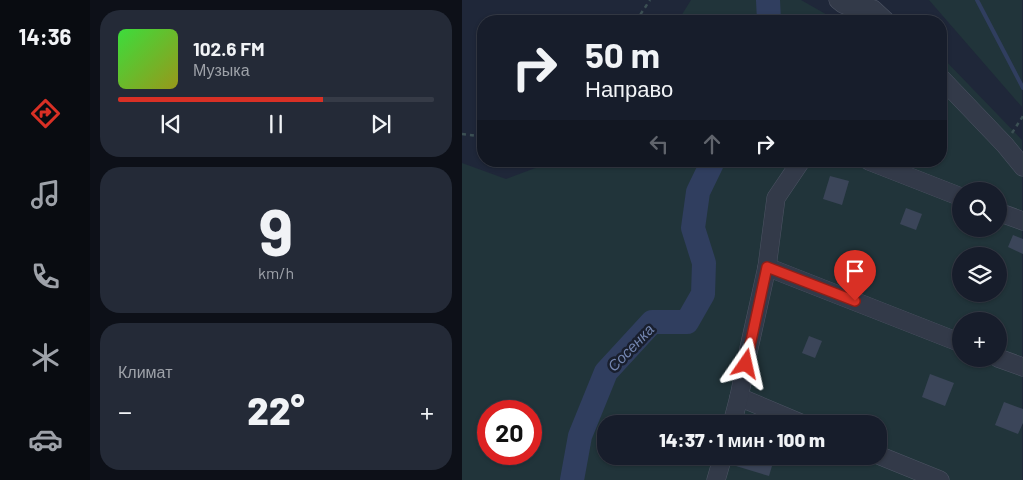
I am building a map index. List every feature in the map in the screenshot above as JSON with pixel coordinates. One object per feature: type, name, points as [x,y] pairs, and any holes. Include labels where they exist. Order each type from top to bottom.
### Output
[{"type":"lane","points":[[838,0],[851,7],[873,9],[880,15]]},
{"type":"lane","points":[[947,84],[1005,145],[1022,167]]},
{"type":"lane","points":[[734,415],[767,267],[776,198],[797,167]]},
{"type":"lane","points":[[884,167],[952,193]]},
{"type":"lane","points":[[1007,215],[1022,221]]},
{"type":"lane","points":[[767,267],[952,339]]},
{"type":"lane","points":[[1007,361],[1022,367]]},
{"type":"lane","points":[[739,397],[782,415]]},
{"type":"lane","points":[[887,459],[940,480]]},
{"type":"lane","points":[[716,480],[720,465]]},
{"type":"path","points":[[640,15],[650,0]]},
{"type":"path","points":[[462,134],[477,136]]},
{"type":"shaded area","points":[[691,0],[801,0],[827,15],[682,15]]},
{"type":"shaded area","points":[[929,0],[1022,0],[1022,107],[947,21],[947,15],[942,15]]},
{"type":"shaded area","points":[[947,62],[1022,140],[1022,480],[462,480],[462,163],[506,179],[538,167],[947,167]]},
{"type":"building","points":[[830,176],[849,181],[842,205],[823,199]]},
{"type":"building","points":[[906,208],[922,214],[916,230],[900,224]]},
{"type":"building","points":[[1013,235],[1023,239],[1023,254],[1008,247]]},
{"type":"building","points":[[809,336],[822,341],[815,358],[802,353]]},
{"type":"building","points":[[930,374],[954,383],[945,406],[922,397]]},
{"type":"building","points":[[1004,402],[1023,409],[1023,423],[1018,434],[995,425]]},
{"type":"building","points":[[736,465],[772,465],[769,476]]},
{"type":"waterway","name":"Сосенка","points":[[768,0],[769,15]]},
{"type":"waterway","points":[[977,0],[1023,88]]},
{"type":"waterway","name":"Сосенка","points":[[572,480],[580,436],[606,372],[652,322],[687,322],[703,294],[704,263],[693,228],[698,192],[710,167]]},
{"type":"route","points":[[746,364],[767,267],[855,301]]}]
